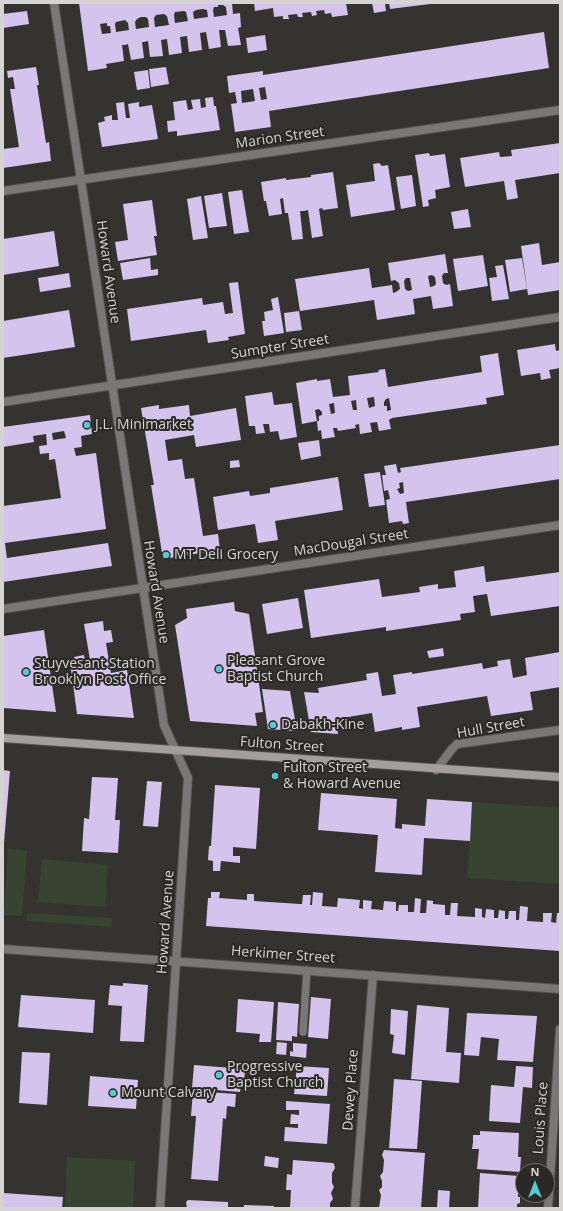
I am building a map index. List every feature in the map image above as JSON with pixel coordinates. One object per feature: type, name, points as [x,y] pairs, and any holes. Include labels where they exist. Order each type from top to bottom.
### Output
[{"type":"main road","name":"Fulton Street","points":[[3,738],[436,770],[560,777]]},
{"type":"street","name":"Howard Avenue","points":[[54,3],[164,725],[188,778],[160,1208]]},
{"type":"street","name":"Marion Street","points":[[3,191],[560,110]]},
{"type":"street","name":"Sumpter Street","points":[[3,402],[560,317]]},
{"type":"street","name":"MacDougal Street","points":[[3,609],[560,525]]},
{"type":"street","name":"Hull Street","points":[[436,770],[457,744],[560,730]]},
{"type":"street","name":"Herkimer Street","points":[[3,949],[560,989]]},
{"type":"street","name":"Dewey Place","points":[[355,1208],[373,975]]},
{"type":"street","name":"Louis Place","points":[[548,1208],[560,1029]]},
{"type":"lane","points":[[303,1032],[307,970]]},
{"type":"green space","points":[[472,802],[560,808],[560,884],[467,878]]},
{"type":"green space","points":[[8,849],[27,851],[22,916],[4,915]]},
{"type":"green space","points":[[42,859],[108,865],[105,907],[38,902]]},
{"type":"green space","points":[[27,913],[112,918],[111,927],[27,921]]},
{"type":"green space","points":[[67,1157],[135,1161],[133,1208],[65,1208]]},
{"type":"building","points":[[79,3],[232,3],[233,14],[240,13],[241,27],[238,28],[241,45],[228,46],[225,30],[219,30],[221,47],[209,49],[206,32],[200,33],[202,50],[189,52],[187,36],[180,37],[182,53],[169,55],[167,39],[161,40],[163,56],[150,57],[148,41],[142,42],[144,58],[131,60],[128,44],[122,45],[124,61],[106,64],[107,68],[88,71]],"holes":[[[218,5],[223,5],[226,7],[227,15],[214,17],[214,7],[218,7]],[[196,10],[207,10],[208,17],[194,19],[193,12]],[[184,11],[186,12],[188,21],[175,23],[175,12]],[[164,14],[167,16],[169,25],[155,27],[154,18],[156,15]],[[141,17],[146,17],[148,19],[149,27],[136,29],[135,22]],[[125,20],[128,23],[129,30],[116,32],[116,22]],[[107,23],[107,26],[110,26],[111,33],[102,34],[100,24]]]},
{"type":"building","points":[[254,3],[346,3],[348,15],[332,17],[331,13],[325,14],[324,10],[316,11],[317,15],[312,16],[311,12],[302,13],[303,17],[298,17],[297,14],[288,15],[289,19],[283,19],[283,16],[274,17],[273,8],[255,11]]},
{"type":"building","points":[[372,3],[385,3],[386,11],[374,13]]},
{"type":"building","points":[[389,3],[430,3],[430,4],[390,9]]},
{"type":"building","points":[[27,11],[29,24],[3,28],[3,14]]},
{"type":"building","points":[[544,32],[549,68],[269,111],[271,127],[235,132],[231,104],[237,103],[235,92],[229,93],[227,76],[263,71],[263,75]],"holes":[[[265,87],[267,99],[261,100],[259,88]],[[253,89],[255,101],[242,103],[241,91]]]},
{"type":"building","points":[[265,35],[267,50],[248,53],[246,38]]},
{"type":"building","points":[[36,67],[39,85],[37,85],[46,143],[49,142],[51,161],[3,168],[3,149],[19,147],[10,89],[15,89],[13,77],[8,78],[7,71]]},
{"type":"building","points":[[166,67],[169,84],[151,87],[149,69]]},
{"type":"building","points":[[148,70],[150,88],[137,90],[134,72]]},
{"type":"building","points":[[213,97],[220,130],[177,136],[177,131],[168,132],[167,121],[175,120],[173,102],[186,100],[188,110],[193,109],[191,100],[200,99],[201,108],[206,107],[205,98]]},
{"type":"building","points":[[124,102],[126,118],[130,118],[128,104],[139,102],[139,107],[152,105],[158,139],[102,147],[98,123],[105,121],[104,117],[112,115],[112,120],[118,120],[116,103]]},
{"type":"building","points":[[560,143],[560,173],[515,180],[518,198],[507,200],[504,181],[465,187],[460,158],[499,152],[500,157],[512,156],[511,150]]},
{"type":"building","points":[[429,153],[430,156],[445,154],[450,187],[435,190],[436,198],[428,200],[429,206],[423,207],[415,155]]},
{"type":"building","points":[[379,163],[382,166],[388,165],[395,210],[351,217],[346,185],[375,181],[373,164]]},
{"type":"building","points":[[333,172],[338,208],[323,210],[322,208],[319,209],[323,236],[312,238],[308,210],[300,211],[303,239],[292,240],[288,213],[285,213],[283,198],[280,199],[282,214],[269,216],[266,201],[264,201],[261,182],[286,178],[286,180],[311,177],[311,175]]},
{"type":"building","points":[[412,175],[416,206],[401,209],[396,177]]},
{"type":"building","points":[[242,190],[249,232],[234,234],[228,192]]},
{"type":"building","points":[[222,193],[227,226],[209,228],[204,196]]},
{"type":"building","points":[[201,196],[208,238],[193,240],[187,199]]},
{"type":"building","points":[[152,200],[157,236],[154,236],[157,255],[118,261],[115,242],[128,240],[123,204]]},
{"type":"building","points":[[468,209],[471,227],[454,229],[451,212]]},
{"type":"building","points":[[54,231],[59,266],[3,275],[3,239]]},
{"type":"building","points":[[539,243],[542,265],[560,262],[560,290],[528,295],[521,246]]},
{"type":"building","points":[[445,254],[448,273],[444,273],[442,276],[443,283],[446,285],[450,284],[453,306],[433,309],[431,296],[413,299],[415,314],[377,320],[374,300],[300,311],[295,279],[369,268],[372,288],[392,285],[393,293],[400,289],[399,283],[395,280],[391,281],[388,263]],"holes":[[[432,275],[435,277],[436,284],[430,287],[428,276]],[[406,278],[410,278],[412,290],[408,291],[405,289],[404,281]]]},
{"type":"building","points":[[483,255],[488,286],[458,291],[453,259]]},
{"type":"building","points":[[150,258],[151,270],[158,269],[158,275],[123,280],[120,263]]},
{"type":"building","points":[[522,258],[527,289],[510,292],[505,260]]},
{"type":"building","points":[[503,265],[509,299],[492,301],[489,278],[497,277],[495,266]]},
{"type":"building","points":[[69,273],[71,287],[40,292],[38,278]]},
{"type":"building","points":[[238,282],[245,334],[228,337],[229,340],[208,343],[206,330],[131,341],[127,309],[202,298],[203,305],[223,302],[225,314],[233,313],[229,283]]},
{"type":"building","points":[[278,297],[284,333],[264,336],[262,321],[265,321],[264,312],[273,310],[271,299]]},
{"type":"building","points":[[69,310],[75,347],[3,358],[3,321]]},
{"type":"building","points":[[299,311],[302,330],[286,332],[284,313]]},
{"type":"building","points":[[555,344],[556,351],[560,350],[560,368],[549,370],[551,378],[541,380],[540,373],[521,376],[517,350]]},
{"type":"building","points":[[498,353],[504,395],[486,398],[487,404],[392,418],[389,420],[391,429],[379,431],[377,422],[370,423],[372,432],[360,434],[359,424],[355,425],[356,428],[338,431],[337,428],[333,428],[335,437],[322,439],[321,430],[318,431],[317,421],[302,424],[296,383],[317,379],[317,381],[330,379],[333,397],[350,395],[348,376],[379,372],[378,370],[385,369],[388,387],[482,372],[480,356]],"holes":[[[374,397],[375,406],[369,408],[367,398]],[[389,398],[391,410],[387,411],[387,406],[384,406],[386,399]],[[356,400],[357,410],[353,410],[351,401]],[[334,403],[335,413],[331,414],[329,404]],[[319,409],[322,412],[322,415],[319,416],[319,421],[317,421],[315,410]]]},
{"type":"building","points":[[272,392],[274,405],[292,403],[297,437],[280,440],[278,431],[270,432],[269,424],[263,424],[265,433],[256,434],[255,426],[249,426],[245,396]]},
{"type":"building","points":[[159,405],[159,409],[189,405],[190,416],[236,408],[241,440],[196,447],[194,435],[165,440],[168,461],[182,459],[185,479],[194,478],[203,536],[218,534],[220,550],[163,559],[151,485],[154,485],[141,408]]},
{"type":"building","points":[[90,415],[92,434],[81,436],[82,447],[74,448],[76,456],[96,453],[106,529],[5,543],[7,558],[108,543],[112,566],[3,582],[3,506],[61,498],[55,459],[49,460],[49,453],[40,454],[39,446],[47,445],[46,434],[33,436],[34,442],[3,447],[3,427]],"holes":[[[64,431],[66,438],[53,440],[52,433]]]},
{"type":"building","points":[[319,440],[321,456],[301,460],[298,443]]},
{"type":"building","points":[[560,445],[560,479],[406,502],[409,523],[403,524],[402,521],[389,523],[386,500],[390,499],[388,490],[384,491],[382,475],[386,475],[384,466],[396,464],[398,473],[401,472],[400,468]],"holes":[[[403,482],[404,493],[400,494],[397,489],[400,488],[399,483]]]},
{"type":"building","points":[[239,460],[240,467],[230,468],[230,461]]},
{"type":"building","points":[[380,472],[385,505],[369,507],[364,474]]},
{"type":"building","points":[[338,477],[343,510],[275,521],[278,540],[258,543],[255,524],[218,530],[213,497],[249,491],[250,496],[270,493],[270,488]]},
{"type":"building","points":[[484,566],[486,582],[560,572],[560,606],[491,616],[487,594],[473,596],[475,612],[460,614],[461,620],[386,631],[386,627],[311,638],[304,590],[379,579],[382,597],[420,592],[419,587],[438,584],[438,589],[456,587],[454,571]]},
{"type":"building","points":[[298,598],[303,628],[267,634],[262,604]]},
{"type":"building","name":"Pleasant Grove Baptist Church","points":[[234,602],[235,611],[249,614],[263,712],[255,713],[257,726],[190,721],[175,625],[187,618],[186,609]]},
{"type":"building","points":[[103,621],[104,631],[111,630],[113,642],[106,643],[111,673],[127,670],[134,718],[77,714],[71,669],[75,668],[74,657],[84,655],[86,667],[91,666],[84,624]]},
{"type":"building","name":"Stuyvesant Station Brooklyn Post Office","points":[[44,630],[56,712],[3,708],[3,636]]},
{"type":"building","points":[[443,648],[444,656],[429,658],[427,651]]},
{"type":"building","points":[[560,652],[560,687],[530,692],[533,710],[491,716],[487,696],[417,707],[420,727],[402,730],[402,727],[375,732],[372,713],[336,719],[338,734],[311,732],[304,692],[319,693],[318,688],[367,680],[366,674],[378,672],[382,696],[396,694],[393,675],[412,672],[412,674],[482,663],[483,669],[498,666],[497,661],[510,659],[513,678],[527,675],[525,658]]},
{"type":"building","points":[[262,689],[290,691],[297,731],[268,729]]},
{"type":"building","points":[[3,770],[10,771],[4,843],[3,843]]},
{"type":"building","points":[[92,777],[118,778],[115,820],[120,820],[118,853],[82,851],[84,818],[89,819]]},
{"type":"building","points":[[147,781],[162,782],[158,827],[143,826]]},
{"type":"building","points":[[215,785],[260,788],[256,849],[233,847],[233,856],[240,856],[240,863],[221,861],[220,871],[213,871],[213,861],[208,860],[209,846],[211,846]]},
{"type":"building","points":[[321,793],[397,799],[395,828],[402,829],[402,824],[425,826],[427,799],[472,802],[470,841],[424,838],[422,875],[375,872],[378,835],[318,830]]},
{"type":"building","points":[[211,892],[220,892],[219,898],[247,900],[247,894],[254,894],[254,901],[300,904],[302,904],[303,895],[311,895],[310,905],[312,905],[313,892],[323,893],[322,906],[337,907],[338,898],[360,900],[359,908],[363,909],[363,900],[372,901],[371,909],[383,910],[384,901],[396,902],[396,911],[398,911],[399,905],[408,905],[408,912],[414,912],[415,898],[421,899],[420,913],[426,913],[427,900],[433,901],[433,904],[445,905],[445,915],[450,915],[451,903],[458,903],[457,916],[475,917],[475,908],[482,909],[482,917],[485,918],[486,909],[494,910],[494,918],[498,918],[499,910],[505,911],[505,919],[508,919],[509,911],[516,911],[516,920],[519,920],[520,906],[528,907],[527,921],[543,922],[543,913],[552,913],[551,922],[556,923],[557,913],[560,913],[560,951],[206,926],[208,898],[211,898]]},
{"type":"building","points":[[123,983],[148,985],[144,1042],[120,1041],[122,1006],[108,1005],[110,985],[123,986]]},
{"type":"building","points":[[21,995],[95,1000],[93,1033],[18,1027]]},
{"type":"building","points":[[311,997],[331,999],[328,1039],[308,1037]]},
{"type":"building","points":[[238,999],[274,1002],[271,1042],[259,1042],[260,1034],[236,1032]]},
{"type":"building","points":[[278,1002],[299,1004],[297,1037],[292,1036],[292,1041],[276,1040]]},
{"type":"building","points":[[417,1005],[449,1008],[446,1052],[461,1053],[459,1083],[411,1079]]},
{"type":"building","points":[[391,1009],[408,1011],[405,1055],[392,1053],[394,1035],[390,1034]]},
{"type":"building","points":[[467,1013],[537,1016],[533,1062],[497,1060],[499,1039],[481,1037],[479,1056],[464,1055]]},
{"type":"building","points":[[277,1042],[287,1043],[286,1055],[276,1054]]},
{"type":"building","points":[[293,1043],[307,1044],[306,1058],[290,1056],[290,1051],[293,1052]]},
{"type":"building","points":[[22,1052],[50,1053],[47,1105],[19,1103]]},
{"type":"building","name":"Progressive Baptist Church","points":[[194,1065],[245,1069],[244,1085],[241,1084],[240,1092],[192,1088]]},
{"type":"building","points":[[297,1066],[329,1068],[327,1096],[294,1094]]},
{"type":"building","points":[[516,1066],[533,1067],[532,1088],[523,1087],[520,1123],[489,1121],[491,1085],[514,1087]]},
{"type":"building","name":"Mount Calvary","points":[[90,1076],[138,1080],[136,1109],[88,1106]]},
{"type":"building","points":[[394,1079],[422,1081],[417,1149],[389,1148]]},
{"type":"building","points":[[193,1091],[236,1094],[235,1107],[227,1106],[226,1119],[223,1118],[218,1181],[191,1179],[196,1116],[191,1116]]},
{"type":"building","points":[[286,1101],[330,1104],[327,1144],[284,1141],[285,1127],[298,1128],[298,1124],[290,1124],[291,1114],[299,1115],[299,1110],[286,1110]]},
{"type":"building","points":[[480,1131],[519,1133],[518,1157],[521,1157],[521,1163],[515,1163],[515,1172],[477,1169],[479,1149],[472,1149],[473,1135],[480,1135]]},
{"type":"building","points":[[384,1150],[425,1153],[421,1208],[379,1208],[381,1195],[379,1190],[382,1187],[380,1176],[383,1172],[384,1160],[382,1155]]},
{"type":"building","points":[[265,1156],[279,1158],[278,1168],[264,1166]]},
{"type":"building","points":[[293,1160],[334,1164],[335,1168],[332,1173],[332,1183],[334,1187],[331,1193],[333,1199],[330,1203],[330,1208],[290,1208],[291,1190],[286,1190],[287,1174],[292,1175]]},
{"type":"building","points":[[480,1173],[515,1176],[515,1203],[520,1203],[517,1204],[517,1208],[478,1208]]},
{"type":"building","points":[[438,1190],[450,1191],[449,1208],[437,1208]]},
{"type":"building","points":[[3,1193],[63,1197],[62,1208],[3,1208]]},
{"type":"building","points":[[188,1200],[228,1202],[228,1208],[187,1208],[186,1202]]},
{"type":"building","points":[[244,1205],[274,1206],[274,1208],[244,1208]]},
{"type":"place","name":"J.L. Minimarket","points":[[87,425]]},
{"type":"place","name":"MT Deli Grocery","points":[[166,555]]},
{"type":"place","name":"Pleasant Grove Baptist Church","points":[[219,669]]},
{"type":"place","name":"Stuyvesant Station Brooklyn Post Office","points":[[26,672]]},
{"type":"place","name":"Dabakh-Kine","points":[[273,725]]},
{"type":"place","name":"Fulton Street & Howard Avenue","points":[[275,776]]},
{"type":"place","name":"Progressive Baptist Church","points":[[219,1075]]},
{"type":"place","name":"Mount Calvary","points":[[113,1093]]}]
